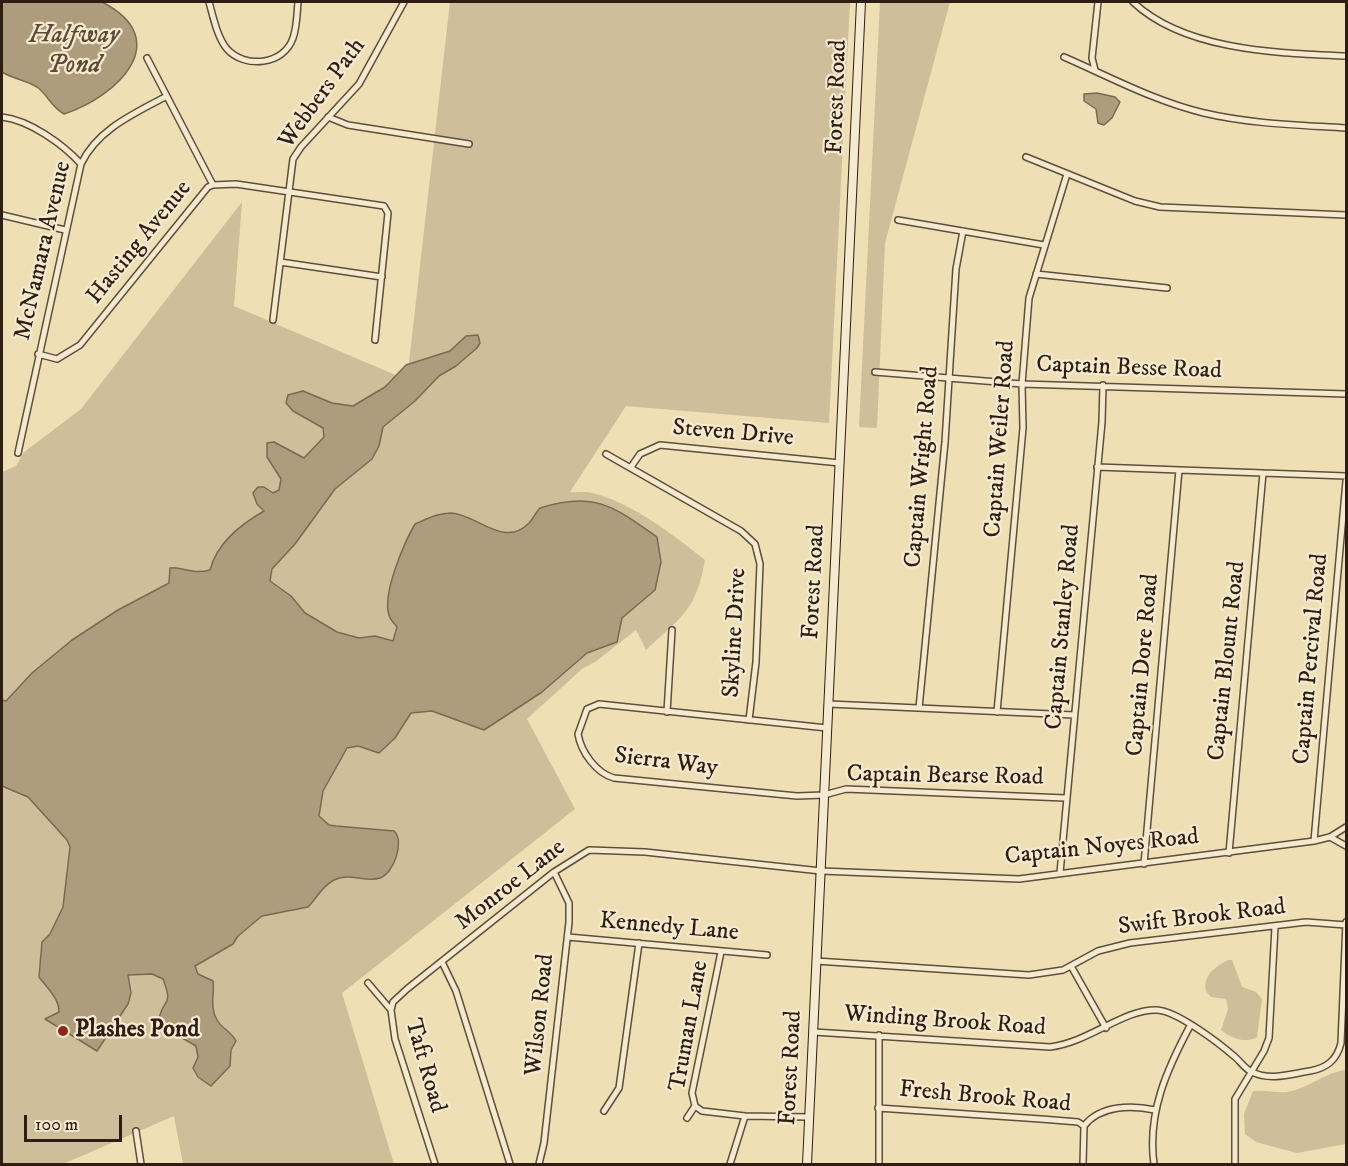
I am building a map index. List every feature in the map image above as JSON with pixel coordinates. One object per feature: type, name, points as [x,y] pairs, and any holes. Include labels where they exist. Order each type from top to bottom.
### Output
[{"type":"main road","name":"Forest Road","points":[[807,1164],[861,2]]},
{"type":"street","points":[[208,2],[226,47],[237,56],[256,62],[279,56],[287,49],[294,33],[298,2]]},
{"type":"street","name":"Webbers Path","points":[[273,320],[288,191],[296,153],[358,84],[372,63],[404,2]]},
{"type":"street","points":[[1098,2],[1092,58],[1097,74],[1151,96],[1203,113],[1238,119],[1347,128]]},
{"type":"street","points":[[1133,2],[1160,22],[1210,40],[1251,49],[1347,56]]},
{"type":"street","points":[[1064,57],[1095,70]]},
{"type":"street","name":"Hasting Avenue","points":[[39,354],[57,358],[80,345],[208,187],[213,184],[165,97],[147,58]]},
{"type":"street","name":"McNamara Avenue","points":[[18,453],[64,230],[81,164],[87,150],[105,132],[165,97]]},
{"type":"street","points":[[2,117],[23,123],[40,133],[72,154],[81,164]]},
{"type":"street","points":[[328,117],[348,125],[469,144]]},
{"type":"street","points":[[1026,157],[1135,201],[1160,207],[1347,215]]},
{"type":"street","name":"Captain Weiler Road","points":[[997,711],[1023,428],[1022,384],[1029,298],[1067,174]]},
{"type":"street","points":[[213,184],[236,183],[384,206],[388,213],[375,340]]},
{"type":"street","points":[[2,215],[64,230]]},
{"type":"street","points":[[898,220],[1044,245]]},
{"type":"street","name":"Captain Wright Road","points":[[919,708],[950,379],[956,269],[963,231]]},
{"type":"street","points":[[280,262],[381,277]]},
{"type":"street","points":[[1036,274],[1167,288]]},
{"type":"street","name":"Captain Besse Road","points":[[875,372],[1022,384],[1347,394]]},
{"type":"street","name":"Captain Stanley Road","points":[[1060,873],[1065,798],[1097,466],[1102,385]]},
{"type":"street","name":"Steven Drive","points":[[631,467],[640,454],[660,445],[840,463]]},
{"type":"street","name":"Skyline Drive","points":[[606,454],[741,531],[755,543],[760,576],[756,662],[749,720]]},
{"type":"street","points":[[1097,466],[1347,476]]},
{"type":"street","name":"Captain Dore Road","points":[[1144,864],[1179,470]]},
{"type":"street","name":"Captain Blount Road","points":[[1229,853],[1263,473]]},
{"type":"street","name":"Captain Percival Road","points":[[1314,841],[1347,481]]},
{"type":"street","points":[[667,712],[672,630]]},
{"type":"street","points":[[829,704],[1074,715]]},
{"type":"street","name":"Sierra Way","points":[[824,795],[797,796],[614,778],[600,772],[579,739],[584,714],[591,706],[609,705],[827,728]]},
{"type":"street","name":"Captain Bearse Road","points":[[824,795],[846,789],[1065,798]]},
{"type":"street","name":"Captain Noyes Road","points":[[821,871],[1019,879],[1314,841],[1330,837],[1347,827]]},
{"type":"street","points":[[1330,837],[1347,846]]},
{"type":"street","name":"Monroe Lane","points":[[391,1010],[393,1002],[401,994],[581,853],[598,849],[821,871]]},
{"type":"street","name":"Wilson Road","points":[[539,1164],[544,1143],[568,937],[569,903],[554,872]]},
{"type":"street","name":"Swift Brook Road","points":[[816,960],[1029,975],[1053,972],[1071,966],[1098,951],[1130,943],[1306,922],[1346,924]]},
{"type":"street","points":[[1251,1072],[1273,1077],[1321,1069],[1339,1053],[1346,924]]},
{"type":"street","points":[[1235,1164],[1234,1105],[1269,1038],[1275,927]]},
{"type":"street","name":"Kennedy Lane","points":[[568,937],[767,955]]},
{"type":"street","points":[[604,1111],[619,1088],[639,943]]},
{"type":"street","name":"Truman Lane","points":[[722,952],[692,1093],[695,1106],[702,1111],[745,1116],[809,1117]]},
{"type":"street","points":[[442,962],[456,991],[510,1164]]},
{"type":"street","points":[[1071,966],[1106,1028]]},
{"type":"street","name":"Taft Road","points":[[368,983],[391,1010],[395,1039],[435,1164]]},
{"type":"street","name":"Winding Brook Road","points":[[814,1032],[1050,1047],[1072,1043],[1132,1014],[1152,1010],[1167,1012],[1191,1026],[1234,1056],[1251,1072]]},
{"type":"street","points":[[1154,1164],[1155,1110],[1166,1074],[1191,1026]]},
{"type":"street","points":[[879,1035],[879,1164]]},
{"type":"street","name":"Truman Lane","points":[[687,1118],[695,1106]]},
{"type":"street","name":"Fresh Brook Road","points":[[878,1108],[1078,1122],[1084,1126],[1098,1114],[1115,1108],[1133,1106],[1155,1110]]},
{"type":"street","points":[[722,1164],[730,1164],[745,1116]]},
{"type":"street","points":[[1083,1164],[1084,1126]]},
{"type":"street","points":[[136,1131],[141,1164]]},
{"type":"shaded area","points":[[450,2],[850,2],[829,423],[626,406],[570,492],[590,492],[608,498],[652,521],[705,560],[701,577],[697,591],[686,611],[646,650],[636,630],[595,662],[582,669],[527,719],[575,809],[342,993],[394,1164],[183,1164],[174,1116],[63,1164],[2,1164],[2,472],[16,466],[23,453],[81,409],[242,202],[234,306],[407,380]]},
{"type":"shaded area","points":[[880,2],[950,2],[885,243],[877,428],[859,427]]},
{"type":"shaded area","points":[[1228,960],[1232,960],[1242,987],[1256,992],[1262,999],[1257,1037],[1252,1039],[1238,1039],[1221,1030],[1228,1009],[1226,999],[1211,997],[1206,991],[1208,976]]},
{"type":"shaded area","points":[[1346,1070],[1346,1144],[1297,1153],[1256,1142],[1245,1134],[1244,1114],[1253,1091],[1287,1092],[1302,1088],[1338,1071]]},
{"type":"water","name":"Halfway Pond","points":[[2,2],[102,2],[124,17],[135,33],[136,50],[131,66],[103,95],[64,114],[37,87],[2,72]]},
{"type":"water","points":[[1097,93],[1115,97],[1120,102],[1112,118],[1104,125],[1098,123],[1096,109],[1084,101],[1084,94]]},
{"type":"water","name":"Plashes Pond","points":[[478,335],[480,343],[477,348],[456,366],[439,376],[415,401],[383,427],[379,446],[372,459],[335,489],[295,544],[272,569],[270,581],[291,596],[305,613],[337,632],[359,638],[375,636],[393,641],[397,627],[389,615],[391,582],[405,543],[415,524],[437,515],[451,513],[500,532],[510,533],[520,530],[529,523],[540,508],[575,501],[590,502],[615,510],[657,537],[661,562],[655,590],[622,618],[617,642],[587,653],[542,692],[484,730],[432,711],[411,713],[395,738],[379,753],[358,746],[347,748],[323,791],[319,816],[329,825],[394,831],[397,836],[398,849],[393,864],[390,870],[380,878],[346,877],[334,880],[308,907],[262,916],[238,936],[233,944],[195,966],[198,974],[213,981],[215,1015],[219,1023],[236,1041],[231,1050],[230,1066],[211,1086],[198,1077],[193,1068],[198,1057],[196,1046],[172,1032],[159,1019],[168,994],[163,979],[152,974],[128,975],[131,993],[128,1004],[97,1051],[45,1019],[59,1012],[55,998],[39,977],[42,942],[50,934],[63,907],[70,847],[67,840],[28,797],[2,786],[2,700],[6,701],[32,673],[72,640],[118,610],[169,583],[170,568],[197,572],[210,570],[213,560],[224,543],[246,522],[264,511],[257,504],[253,493],[258,487],[264,487],[273,493],[279,490],[281,479],[267,457],[267,443],[274,442],[304,458],[324,437],[323,428],[293,411],[286,403],[288,395],[303,391],[332,403],[353,406],[385,387],[406,365],[450,351],[466,336]]},
{"type":"place","name":"Plashes Pond","points":[[63,1031]]}]
